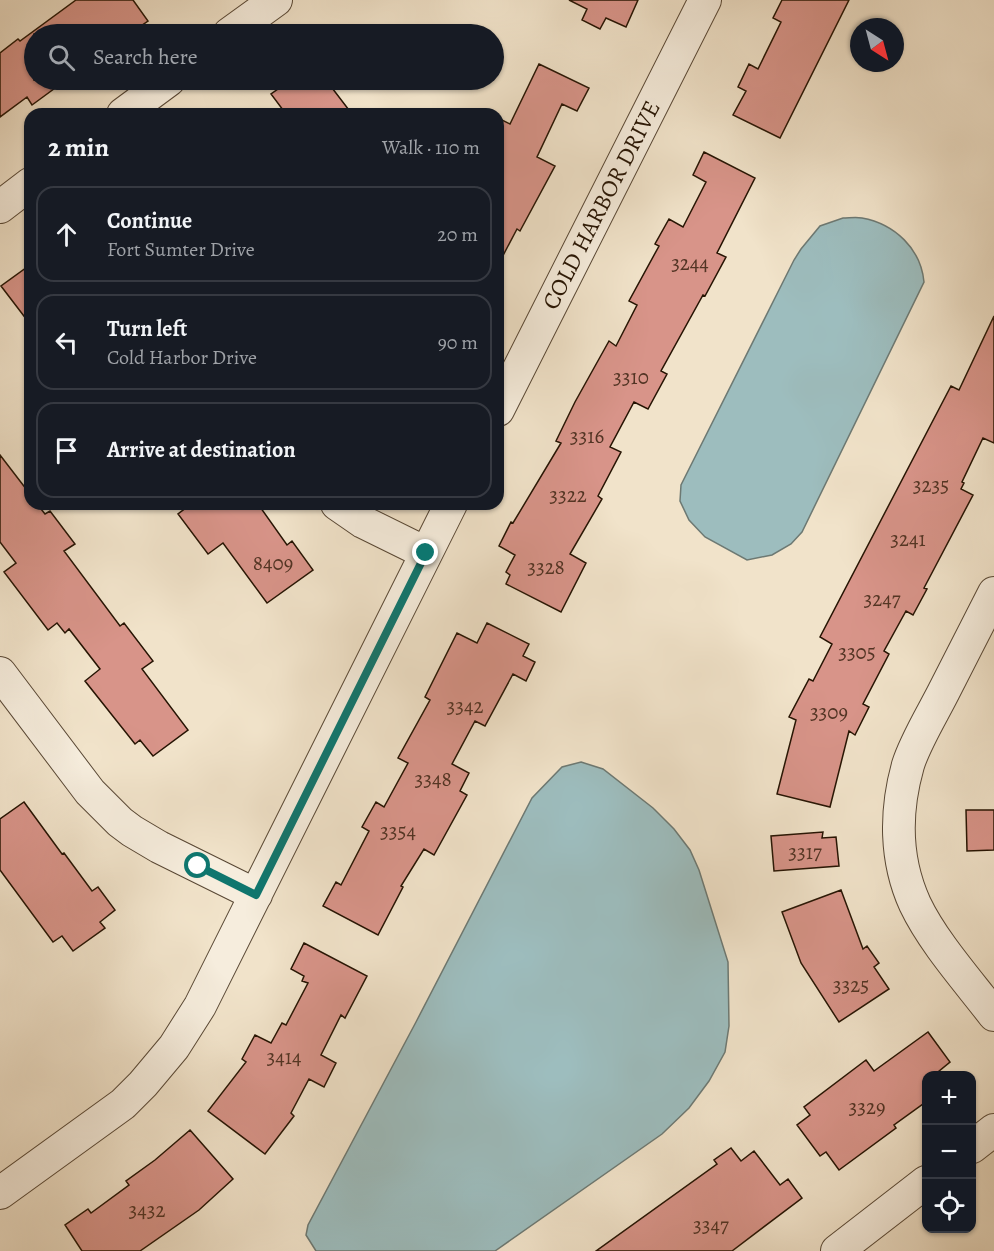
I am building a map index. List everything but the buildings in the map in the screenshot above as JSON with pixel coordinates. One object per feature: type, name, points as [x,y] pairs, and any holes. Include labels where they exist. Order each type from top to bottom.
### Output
[{"type":"street","points":[[243,24],[276,0]]},
{"type":"street","name":"COLD HARBOR DRIVE","points":[[504,398],[705,0]]},
{"type":"street","points":[[131,108],[155,90]]},
{"type":"street","points":[[0,207],[24,189]]},
{"type":"street","points":[[346,510],[363,522],[426,553]]},
{"type":"street","points":[[0,1193],[123,1104],[174,1047],[192,1019],[256,895],[448,510]]},
{"type":"street","points":[[994,593],[909,763],[901,794],[898,824],[904,871],[910,892],[920,913],[931,933],[994,1015]]},
{"type":"street","points":[[0,673],[90,792],[120,822],[159,847],[256,895]]},
{"type":"street","points":[[976,1144],[994,1130]]},
{"type":"street","points":[[837,1251],[922,1186]]},
{"type":"water","points":[[843,218],[874,221],[895,232],[912,249],[918,259],[924,282],[802,532],[791,544],[772,555],[747,560],[705,537],[689,520],[680,501],[681,485],[794,260],[820,226]]},
{"type":"water","points":[[581,762],[603,769],[653,808],[674,829],[690,850],[699,870],[728,962],[729,1026],[725,1052],[709,1081],[689,1108],[662,1134],[495,1251],[316,1251],[306,1235],[308,1225],[532,798],[562,767]]},
{"type":"route","points":[[198,866],[256,895],[426,553]]}]
